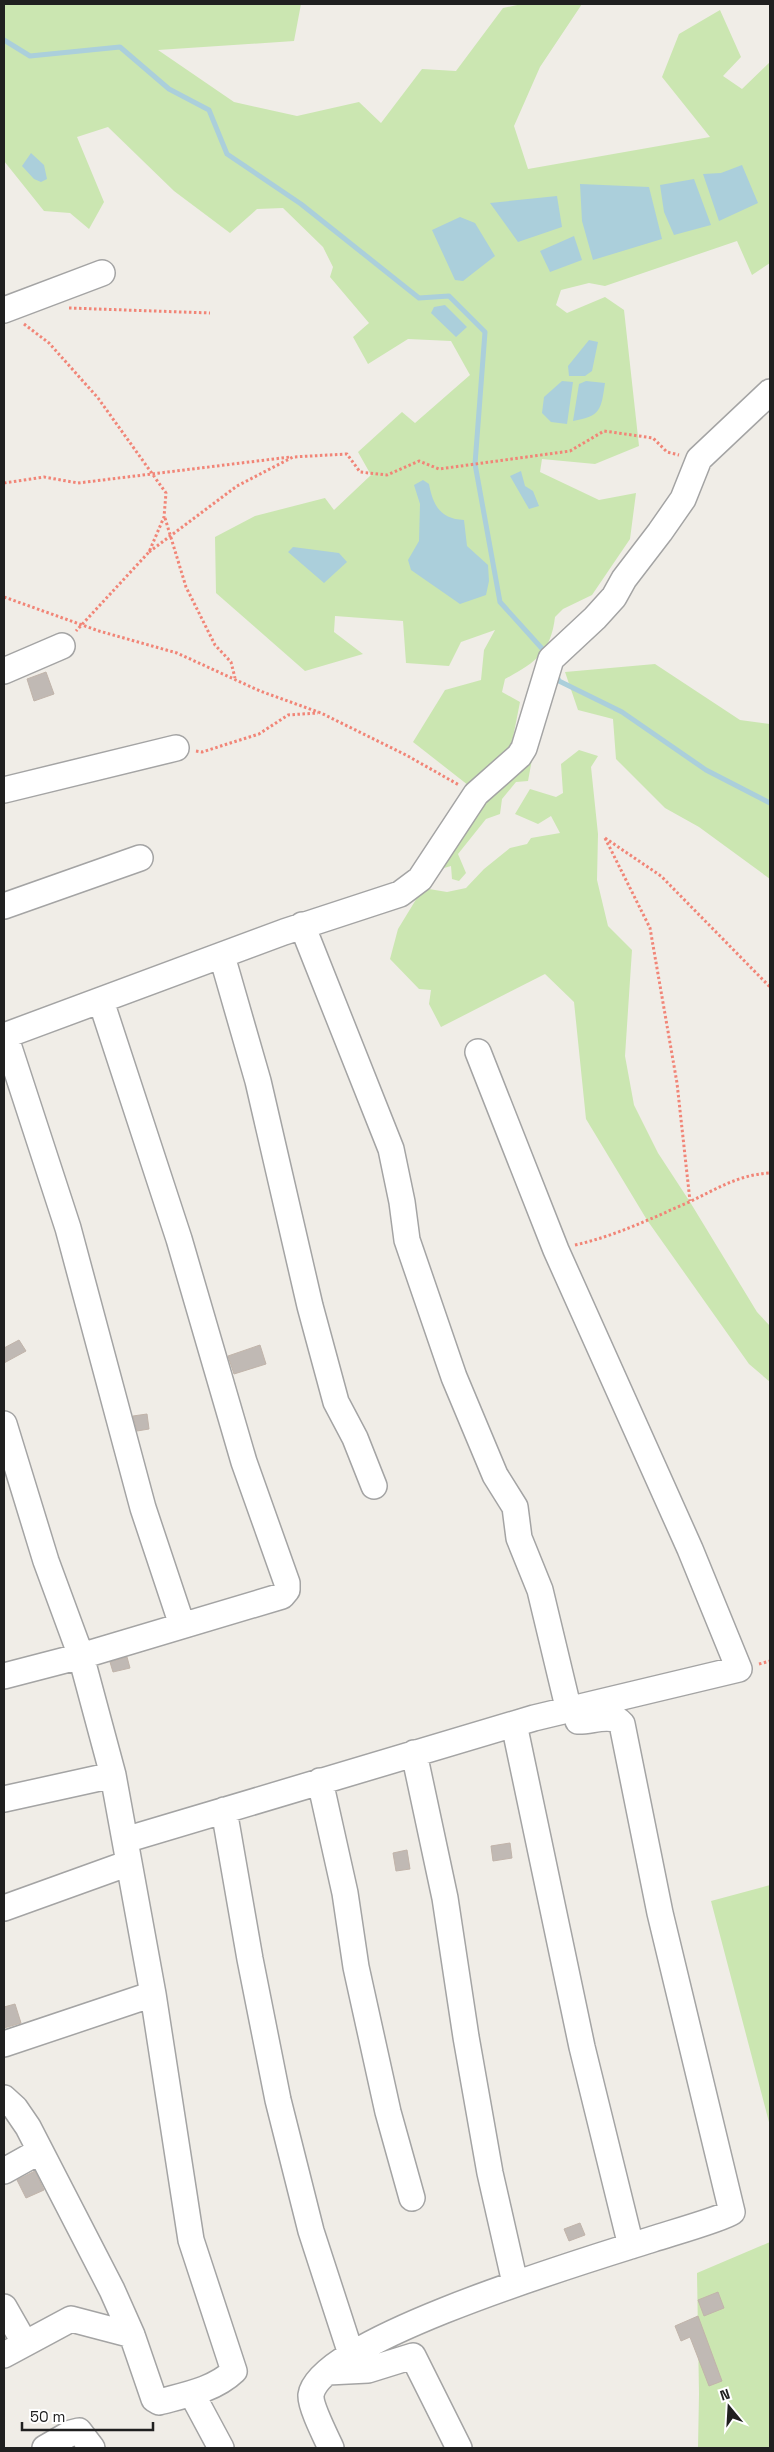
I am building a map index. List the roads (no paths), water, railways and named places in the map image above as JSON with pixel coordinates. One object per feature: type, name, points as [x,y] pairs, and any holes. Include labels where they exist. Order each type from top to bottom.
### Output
[{"type":"street","points":[[6,310],[102,273]]},
{"type":"street","points":[[182,1625],[143,1508],[68,1228],[4,1035],[101,1001],[302,925],[400,894],[420,880],[476,794],[520,756],[551,659],[595,618],[614,597],[624,579],[683,499],[699,459],[770,392]]},
{"type":"street","points":[[4,671],[62,646]]},
{"type":"street","points":[[4,790],[176,748]]},
{"type":"street","points":[[4,906],[140,858]]},
{"type":"street","points":[[302,925],[391,1149],[411,1254],[454,1377],[495,1474],[514,1507],[519,1538],[540,1590],[566,1711],[572,1719],[579,1721],[588,1722],[610,1718],[616,1719],[622,1724],[660,1913],[732,2209],[730,2214],[515,2284],[378,2339],[351,2354],[314,2385],[311,2400],[331,2448]]},
{"type":"street","points":[[222,956],[260,1090],[310,1306],[336,1402],[354,1438],[374,1486]]},
{"type":"street","points":[[4,1676],[81,1656],[282,1596],[287,1590],[287,1583],[244,1462],[179,1239],[101,1001]]},
{"type":"street","points":[[4,1908],[127,1851],[224,1810],[514,1724],[739,1669],[690,1549],[556,1250],[478,1052]]},
{"type":"street","points":[[4,1424],[46,1561],[81,1656],[113,1775],[153,1994],[191,2240],[234,2371],[220,2382],[192,2394],[159,2402],[154,2399],[132,2335],[112,2290],[40,2151],[15,2108],[4,2098]]},
{"type":"street","points":[[514,1724],[582,2047],[631,2246]]},
{"type":"street","points":[[414,1753],[445,1898],[466,2037],[490,2173],[515,2284]]},
{"type":"street","points":[[4,1798],[113,1775]]},
{"type":"street","points":[[320,1781],[345,1893],[356,1967],[388,2112],[412,2198]]},
{"type":"street","points":[[224,1810],[250,1959],[278,2100],[310,2230],[351,2354]]},
{"type":"street","points":[[4,2044],[153,1994]]},
{"type":"street","points":[[4,2172],[40,2151]]},
{"type":"street","points":[[4,2307],[24,2342]]},
{"type":"street","points":[[4,2355],[24,2342],[70,2319],[132,2335]]},
{"type":"street","points":[[328,2372],[368,2370],[413,2356],[419,2363],[459,2448]]},
{"type":"street","points":[[192,2394],[221,2448]]},
{"type":"street","points":[[45,2448],[71,2433],[79,2431],[92,2448]]},
{"type":"water","points":[[31,153],[44,165],[47,179],[41,182],[34,179],[22,166]]},
{"type":"water","points":[[742,165],[758,203],[719,221],[703,174],[721,173]]},
{"type":"water","points":[[694,179],[711,225],[674,235],[664,212],[660,185]]},
{"type":"water","points":[[580,184],[649,187],[662,239],[593,260],[582,221]]},
{"type":"water","points":[[557,196],[562,227],[518,242],[490,203]]},
{"type":"water","points":[[460,217],[475,223],[495,256],[463,281],[455,280],[432,230]]},
{"type":"water","points":[[574,236],[582,260],[550,272],[540,251]]},
{"type":"water","points":[[445,305],[467,327],[456,337],[431,313],[434,307]]},
{"type":"water","points":[[589,340],[598,342],[592,371],[585,376],[569,376],[568,366]]},
{"type":"water","points":[[562,381],[573,382],[567,424],[551,422],[542,413],[544,397]]},
{"type":"water","points":[[586,381],[605,383],[602,400],[594,414],[573,421],[579,384]]},
{"type":"water","points":[[521,471],[525,486],[533,491],[539,506],[529,509],[510,476]]},
{"type":"water","points":[[423,480],[429,484],[433,498],[443,514],[464,520],[467,546],[488,565],[489,581],[486,595],[460,604],[411,570],[408,560],[419,541],[420,504],[414,485]]},
{"type":"water","points":[[293,547],[339,553],[347,562],[324,583],[288,552]]},
{"type":"waterway","points":[[4,40],[30,56],[120,47],[169,89],[209,110],[227,154],[301,204],[419,298],[449,296],[485,332],[475,464],[500,602],[546,653]]},
{"type":"waterway","points":[[556,674],[559,681],[622,712],[706,770],[770,803]]}]
